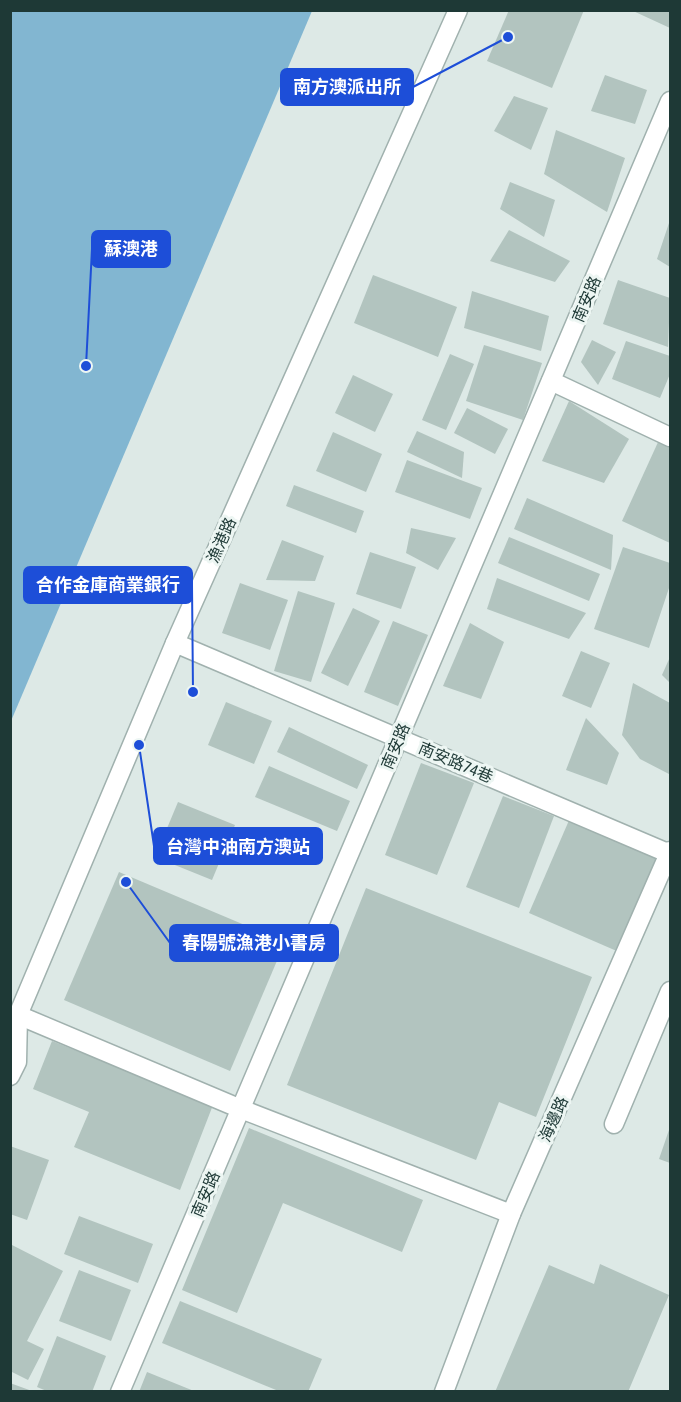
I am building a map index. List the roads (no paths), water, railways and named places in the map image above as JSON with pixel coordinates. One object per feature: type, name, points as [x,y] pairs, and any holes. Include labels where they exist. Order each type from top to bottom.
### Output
[{"type":"street","name":"漁港路","points":[[10,1076],[17,1062],[18,1015],[175,643],[458,10]]},
{"type":"street","name":"南安路","points":[[120,1392],[670,101]]},
{"type":"street","points":[[551,381],[670,436]]},
{"type":"street","name":"南安路74巷","points":[[175,643],[670,852]]},
{"type":"street","name":"海邊路","points":[[444,1392],[511,1214],[670,852]]},
{"type":"street","points":[[614,1124],[670,992]]},
{"type":"street","points":[[18,1015],[242,1109],[511,1214]]},
{"type":"water","points":[[10,11],[312,11],[11,721]]},
{"type":"place","name":"南方澳派出所","points":[[508,37]]},
{"type":"place","name":"蘇澳港","points":[[86,366]]},
{"type":"place","name":"合作金庫商業銀行","points":[[193,692]]},
{"type":"place","name":"台灣中油南方澳站","points":[[139,745]]},
{"type":"place","name":"春陽號漁港小書房","points":[[126,882]]}]
